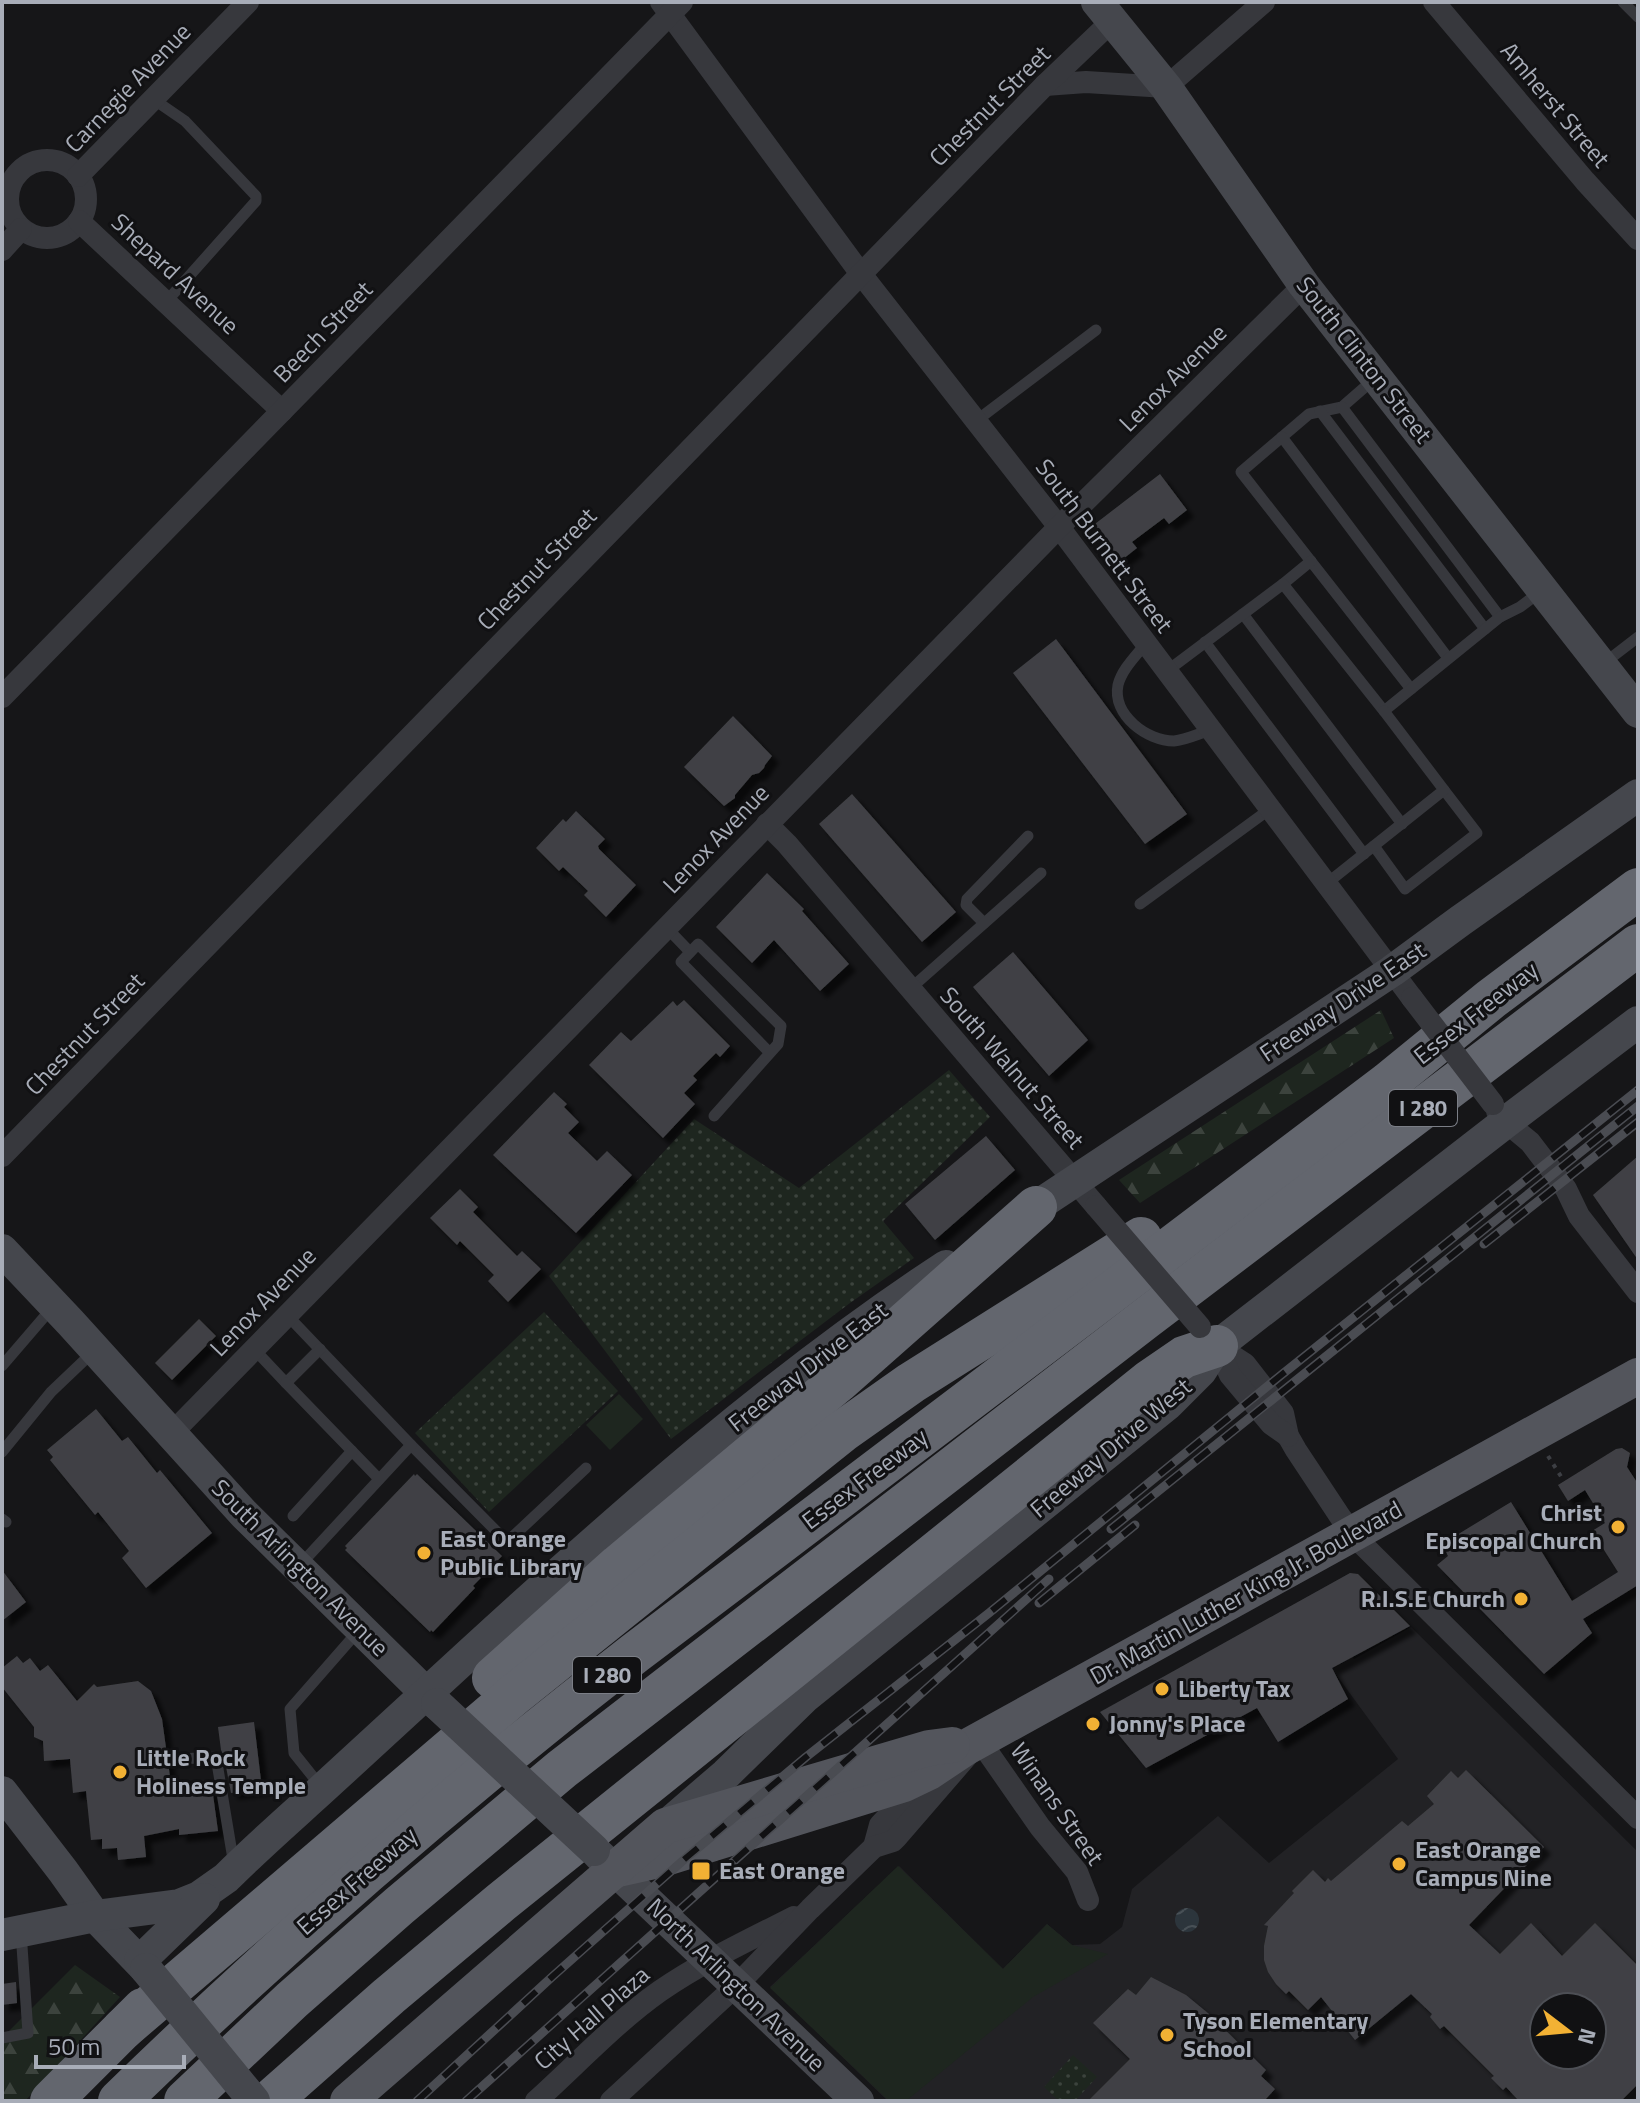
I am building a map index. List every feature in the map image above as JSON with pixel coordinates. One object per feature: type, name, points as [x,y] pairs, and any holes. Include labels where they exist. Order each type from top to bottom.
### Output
[{"type":"highway","name":"Essex Freeway","points":[[119,2101],[211,2012],[332,1903],[524,1740],[1388,1083],[1491,999],[1638,889]]},
{"type":"highway","name":"Essex Freeway","points":[[185,2101],[388,1915],[573,1760],[1157,1309],[1638,945]]},
{"type":"highway","points":[[123,2029],[515,1694],[860,1418],[1388,1083]]},
{"type":"highway","points":[[51,2101],[301,1855],[522,1652],[630,1556],[838,1382],[1036,1207]]},
{"type":"highway","points":[[270,2101],[511,1894],[1136,1391],[1209,1336]]},
{"type":"main road","name":"South Clinton Street","points":[[1105,12],[1166,87],[1304,285],[1638,712]]},
{"type":"main road","name":"Freeway Drive East","points":[[11,1933],[95,1916],[179,1905],[199,1897],[230,1874],[323,1789],[431,1698],[566,1566],[788,1379],[884,1307],[1392,971],[1638,795]]},
{"type":"main road","name":"Freeway Drive West","points":[[665,1826],[726,1774],[814,1689],[1168,1404],[1201,1371],[1209,1336],[1499,1113],[1638,1022]]},
{"type":"main road","name":"South Arlington Avenue","points":[[2,1250],[244,1514],[431,1698],[604,1860]]},
{"type":"main road","name":"Dr. Martin Luther King Jr. Boulevard","points":[[604,1860],[674,1856],[904,1784],[1637,1378]]},
{"type":"main road","name":"Dr. Martin Luther King Jr. Boulevard","points":[[348,2101],[604,1860],[665,1826],[929,1748],[980,1741]]},
{"type":"main road","points":[[2,1792],[95,1916],[143,1965],[254,2101]]},
{"type":"main road","name":"North Arlington Avenue","points":[[604,1860],[858,2101]]},
{"type":"main road","points":[[143,1965],[230,1874]]},
{"type":"street","name":"Carnegie Avenue","points":[[78,176],[248,2]]},
{"type":"street","points":[[1045,85],[1086,82],[1166,87],[1264,2]]},
{"type":"street","name":"Amherst Street","points":[[1434,2],[1638,239]]},
{"type":"street","name":"South Burnett Street","points":[[671,6],[861,274],[1059,527],[1499,1113],[1530,1142],[1566,1189],[1579,1216],[1638,1292]]},
{"type":"street","name":"Beech Street","points":[[2,697],[671,6]]},
{"type":"street","name":"Chestnut Street","points":[[2,1156],[1045,85],[1105,12]]},
{"type":"street","points":[[2,250],[21,229],[11,216],[8,204],[8,172],[33,162],[57,161],[78,176],[84,189],[85,206],[79,221]]},
{"type":"street","name":"Shepard Avenue","points":[[21,229],[48,238],[60,236],[79,221],[282,411]]},
{"type":"street","name":"Lenox Avenue","points":[[171,1434],[1059,527],[1304,285]]},
{"type":"street","name":"South Walnut Street","points":[[767,824],[1209,1336],[1245,1364],[1283,1413],[1288,1436],[1353,1534],[1638,1818]]},
{"type":"street","name":"City Hall Plaza","points":[[611,2101],[736,1986],[874,1847],[893,1841],[980,1741]]},
{"type":"street","name":"Winans Street","points":[[980,1741],[1040,1827],[1077,1872],[1088,1900]]},
{"type":"street","name":"City Hall Plaza","points":[[874,1847],[880,1825],[929,1772]]},
{"type":"street","name":"City Hall Plaza","points":[[536,2101],[636,2009],[660,1991],[709,1960],[810,1909]]},
{"type":"lane","points":[[1623,2],[1638,17]]},
{"type":"lane","points":[[153,99],[185,121],[256,196],[256,201],[166,302]]},
{"type":"lane","points":[[976,421],[1096,330]]},
{"type":"lane","points":[[1376,377],[1342,407],[1309,414],[1241,472],[1411,689]]},
{"type":"lane","points":[[1342,407],[1500,617]]},
{"type":"lane","points":[[1320,411],[1485,629]]},
{"type":"lane","points":[[1282,437],[1448,658]]},
{"type":"lane","points":[[1167,671],[1311,561]]},
{"type":"lane","points":[[1205,642],[1369,850],[1405,889],[1477,833],[1283,584]]},
{"type":"lane","points":[[1384,711],[1500,617],[1520,607],[1543,589]]},
{"type":"lane","points":[[1243,614],[1402,824]]},
{"type":"lane","points":[[1602,665],[1638,637]]},
{"type":"lane","points":[[1146,643],[1123,672],[1118,687],[1118,700],[1125,714],[1140,731],[1175,741],[1211,730]]},
{"type":"lane","points":[[1326,884],[1444,790]]},
{"type":"lane","points":[[1140,904],[1270,809]]},
{"type":"lane","points":[[984,923],[968,910],[967,899],[1028,836]]},
{"type":"lane","points":[[910,989],[1041,873]]},
{"type":"lane","points":[[666,927],[690,952]]},
{"type":"lane","points":[[714,1116],[770,1053],[778,1044],[781,1026],[698,944],[681,962],[770,1053]]},
{"type":"lane","points":[[2,1366],[54,1305]]},
{"type":"lane","points":[[287,1315],[507,1542],[586,1468]]},
{"type":"lane","points":[[254,1349],[379,1479]]},
{"type":"lane","points":[[286,1383],[320,1349]]},
{"type":"lane","points":[[2,1452],[51,1392],[95,1350]]},
{"type":"lane","points":[[297,1567],[411,1445]]},
{"type":"lane","points":[[293,1516],[352,1451]]},
{"type":"lane","points":[[323,1789],[294,1753],[290,1709],[360,1629]]},
{"type":"lane","points":[[180,1759],[216,1757],[230,1874]]},
{"type":"lane","points":[[2,2038],[28,2033],[11,1933]]},
{"type":"path","points":[[1548,1456],[1562,1478]]},
{"type":"shaded area","name":"East Orange Campus Nine","points":[[1411,1627],[1638,1852],[1638,2101],[888,2101],[770,1987],[899,1866],[1003,1969],[1047,1924],[1072,1945],[1100,1944],[1122,1927],[1132,1889],[1218,1816],[1269,1863],[1398,1759],[1332,1669],[1352,1657],[1354,1659]]},
{"type":"green space","points":[[1381,1010],[1394,1038],[1140,1203],[1119,1180]]},
{"type":"green space","points":[[949,1070],[990,1117],[883,1221],[914,1258],[671,1439],[549,1276],[694,1119],[799,1188]]},
{"type":"green space","points":[[544,1312],[618,1391],[489,1512],[415,1433]]},
{"type":"green space","points":[[619,1394],[643,1419],[610,1450],[586,1425]]},
{"type":"green space","points":[[898,1866],[1003,1969],[1047,1924],[1072,1945],[1108,1954],[1033,1997],[906,2101],[889,2101],[770,1988]]},
{"type":"green space","points":[[75,1965],[120,1997],[25,2101],[2,2101],[2,2038]]},
{"type":"green space","points":[[1073,2055],[1097,2077],[1075,2101],[1059,2101],[1044,2087]]},
{"type":"water","points":[[1182,1908],[1192,1908],[1199,1915],[1199,1925],[1192,1932],[1182,1932],[1175,1925],[1175,1915]]},
{"type":"building","points":[[1160,474],[1187,510],[1169,524],[1164,518],[1132,542],[1137,548],[1118,563],[1091,527]]},
{"type":"building","points":[[1056,639],[1187,814],[1145,844],[1013,673]]},
{"type":"building","points":[[733,716],[772,756],[764,768],[752,775],[735,798],[724,806],[684,767]]},
{"type":"building","points":[[852,794],[956,912],[922,942],[819,824]]},
{"type":"building","points":[[576,811],[605,839],[598,846],[599,849],[636,885],[606,917],[584,895],[588,891],[563,867],[559,871],[536,848],[563,819],[566,822]]},
{"type":"building","points":[[767,873],[804,909],[802,911],[849,964],[820,991],[774,940],[752,963],[716,927]]},
{"type":"building","points":[[1013,952],[1088,1040],[1049,1076],[973,987]]},
{"type":"building","points":[[684,1000],[730,1046],[720,1057],[716,1053],[693,1076],[697,1080],[684,1093],[695,1104],[663,1138],[589,1065],[621,1032],[631,1041],[673,1001],[677,1006]]},
{"type":"building","points":[[554,1092],[579,1122],[568,1133],[597,1161],[607,1151],[632,1175],[576,1233],[493,1155]]},
{"type":"building","points":[[986,1136],[1015,1170],[935,1240],[905,1204]]},
{"type":"building","points":[[1638,1156],[1638,1260],[1593,1195]]},
{"type":"building","points":[[460,1189],[478,1207],[473,1212],[517,1256],[522,1251],[541,1269],[508,1302],[488,1281],[494,1275],[460,1241],[457,1245],[430,1218]]},
{"type":"building","points":[[199,1319],[216,1336],[172,1380],[155,1363]]},
{"type":"building","points":[[96,1409],[122,1441],[128,1437],[157,1473],[160,1470],[212,1533],[146,1588],[122,1558],[129,1551],[50,1460],[53,1457],[47,1450]]},
{"type":"building","name":"R.I.S.E Church","points":[[1622,1448],[1630,1453],[1627,1467],[1638,1484],[1638,1585],[1583,1619],[1592,1633],[1544,1674],[1437,1565],[1448,1556],[1442,1544],[1511,1502],[1572,1601],[1618,1572],[1592,1531],[1605,1523],[1585,1490],[1568,1501],[1558,1485]]},
{"type":"building","name":"East Orange Public Library","points":[[414,1474],[502,1556],[433,1632],[345,1550],[345,1546]]},
{"type":"building","points":[[2,1570],[26,1602],[2,1621]]},
{"type":"building","points":[[1350,1573],[1358,1574],[1410,1626],[1332,1668],[1348,1699],[1278,1742],[1257,1708],[1146,1768],[1100,1712]]},
{"type":"building","name":"Little Rock Holiness Temple","points":[[17,1656],[23,1663],[30,1658],[40,1671],[48,1665],[77,1701],[94,1684],[97,1687],[138,1681],[151,1691],[162,1719],[171,1784],[211,1780],[218,1831],[179,1835],[179,1829],[144,1836],[146,1857],[118,1860],[117,1848],[102,1849],[102,1839],[91,1840],[86,1791],[73,1793],[70,1759],[44,1761],[43,1741],[34,1737],[34,1727],[2,1687],[2,1668]]},
{"type":"building","points":[[254,1722],[262,1789],[231,1793],[218,1727]]},
{"type":"building","points":[[1466,1770],[1544,1847],[1469,1925],[1500,1954],[1531,1923],[1562,1956],[1595,1923],[1638,1966],[1638,2084],[1621,2101],[1519,2101],[1506,2087],[1503,2090],[1491,2078],[1494,2076],[1444,2026],[1440,2029],[1430,2017],[1432,2014],[1411,1994],[1355,2040],[1321,1997],[1308,2010],[1289,1991],[1286,1994],[1268,1972],[1264,1946],[1268,1926],[1264,1925],[1294,1893],[1292,1891],[1313,1870],[1325,1882],[1328,1878],[1331,1881],[1402,1821],[1408,1826],[1434,1804],[1427,1796],[1451,1771],[1458,1778]]},
{"type":"building","name":"Tyson Elementary School","points":[[1151,1977],[1186,1995],[1266,2070],[1261,2076],[1275,2089],[1264,2101],[1088,2101],[1130,2059],[1093,2023],[1128,1989],[1136,1995]]},
{"type":"building","points":[[16,1982],[17,2003],[2,2005],[2,1984]]},
{"type":"railway","points":[[417,2101],[687,1857],[806,1757],[1638,1090]]},
{"type":"railway","points":[[1111,1529],[1638,1106]]},
{"type":"railway","points":[[1484,1244],[1638,1122]]},
{"type":"railway","points":[[1039,1603],[1135,1525]]},
{"type":"railway","points":[[466,2101],[1049,1579]]},
{"type":"place","name":"Christ Episcopal Church","points":[[1618,1527]]},
{"type":"place","name":"East Orange Public Library","points":[[424,1553]]},
{"type":"place","name":"R.I.S.E Church","points":[[1521,1599]]},
{"type":"place","name":"Liberty Tax","points":[[1162,1689]]},
{"type":"place","name":"Jonny's Place","points":[[1093,1724]]},
{"type":"place","name":"Little Rock Holiness Temple","points":[[120,1772]]},
{"type":"place","name":"East Orange Campus Nine","points":[[1399,1864]]},
{"type":"place","name":"East Orange","points":[[701,1871]]},
{"type":"place","name":"Tyson Elementary School","points":[[1167,2035]]}]
